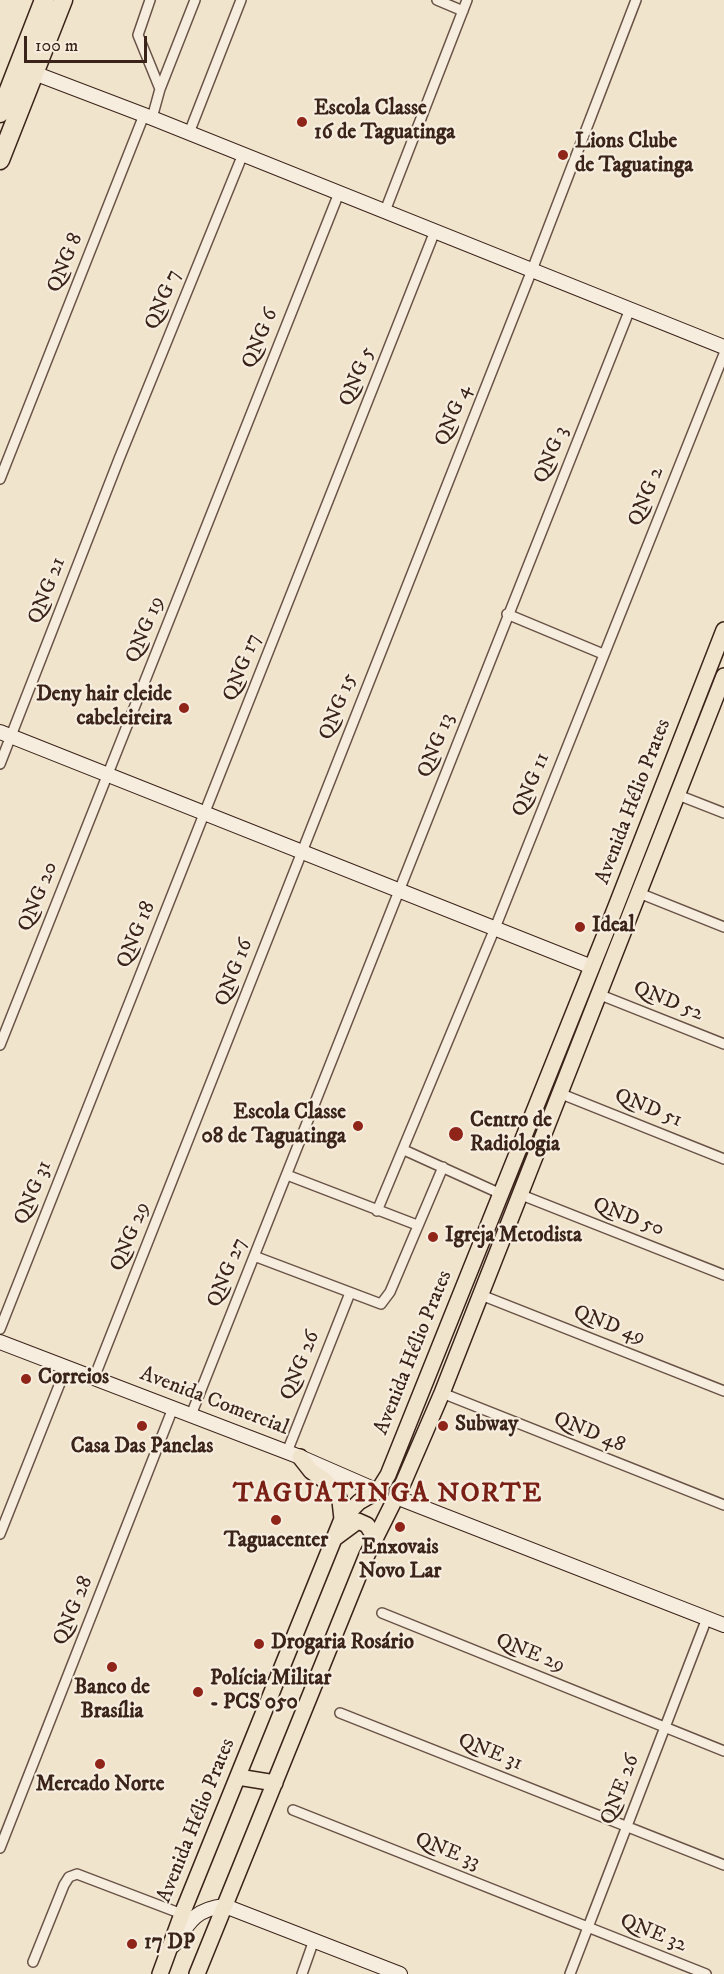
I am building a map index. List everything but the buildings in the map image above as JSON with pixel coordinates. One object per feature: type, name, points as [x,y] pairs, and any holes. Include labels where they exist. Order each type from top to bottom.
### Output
[{"type":"highway","points":[[0,113],[44,0]]},
{"type":"highway","points":[[0,160],[63,0]]},
{"type":"main road","name":"Avenida Hélio Prates","points":[[160,1974],[182,1914],[342,1519],[359,1502],[378,1491],[388,1475],[606,932],[724,630]]},
{"type":"main road","name":"Avenida Hélio Prates","points":[[197,1974],[367,1555],[396,1497],[442,1393],[598,994],[721,694],[724,676]]},
{"type":"main road","points":[[598,994],[593,984],[610,938],[609,933],[606,932]]},
{"type":"main road","points":[[500,1246],[492,1247],[489,1241],[501,1210],[501,1194]]},
{"type":"main road","points":[[293,1454],[337,1492],[342,1519]]},
{"type":"main road","points":[[367,1555],[379,1508],[378,1491]]},
{"type":"main road","points":[[334,1539],[358,1521],[367,1525],[372,1533]]},
{"type":"main road","points":[[238,1777],[275,1783]]},
{"type":"street","points":[[150,0],[138,35],[160,89]]},
{"type":"street","name":"QNG 8","points":[[0,479],[195,0]]},
{"type":"street","points":[[189,133],[241,0]]},
{"type":"street","points":[[437,0],[463,11]]},
{"type":"street","points":[[385,211],[467,0]]},
{"type":"street","name":"QNG 4","points":[[410,575],[532,270],[636,0]]},
{"type":"street","points":[[34,73],[148,116],[724,347]]},
{"type":"street","name":"QNG 7","points":[[119,459],[243,154]]},
{"type":"street","name":"QNG 6","points":[[217,499],[339,193]]},
{"type":"street","name":"QNG 5","points":[[314,537],[435,231]]},
{"type":"street","name":"QNG 3","points":[[507,614],[630,309]]},
{"type":"street","name":"QNG 2","points":[[603,654],[724,354]]},
{"type":"street","name":"QNG 21","points":[[0,764],[5,734],[119,459]]},
{"type":"street","name":"QNG 19","points":[[108,774],[217,499]]},
{"type":"street","name":"QNG 17","points":[[205,813],[314,537]]},
{"type":"street","name":"QNG 15","points":[[302,852],[410,575]]},
{"type":"street","points":[[507,614],[603,654]]},
{"type":"street","name":"QNG 13","points":[[298,1145],[507,614]]},
{"type":"street","name":"QNG 11","points":[[377,1211],[495,928],[603,654]]},
{"type":"street","points":[[5,734],[592,967]]},
{"type":"street","name":"QNG 20","points":[[0,1045],[2,1032],[108,774]]},
{"type":"street","points":[[678,795],[724,813]]},
{"type":"street","name":"QNG 18","points":[[102,1070],[205,813]]},
{"type":"street","name":"QNG 16","points":[[202,1108],[302,852]]},
{"type":"street","points":[[639,893],[724,927]]},
{"type":"street","name":"QND 52","points":[[598,994],[724,1044]]},
{"type":"street","name":"QNG 31","points":[[0,1329],[102,1070]]},
{"type":"street","name":"QND 51","points":[[559,1093],[724,1159]]},
{"type":"street","name":"QNG 29","points":[[94,1378],[202,1108]]},
{"type":"street","name":"QNG 27","points":[[191,1415],[298,1145]]},
{"type":"street","points":[[404,1150],[501,1194]]},
{"type":"street","points":[[254,1256],[377,1304],[383,1302],[392,1288],[443,1167]]},
{"type":"street","points":[[286,1175],[417,1226]]},
{"type":"street","name":"QND 50","points":[[519,1194],[724,1275]]},
{"type":"street","name":"QNG 26","points":[[293,1454],[350,1293]]},
{"type":"street","name":"QND 49","points":[[481,1296],[724,1390]]},
{"type":"street","name":"Avenida Comercial","points":[[0,1342],[293,1454],[378,1491]]},
{"type":"street","points":[[0,1534],[66,1368]]},
{"type":"street","name":"QND 48","points":[[442,1393],[724,1505]]},
{"type":"street","name":"QNG 28","points":[[0,1848],[4,1825],[173,1408]]},
{"type":"street","points":[[396,1497],[724,1625]]},
{"type":"street","name":"QNE 29","points":[[382,1613],[724,1751]]},
{"type":"street","name":"QNE 26","points":[[570,1974],[707,1618]]},
{"type":"street","name":"QNE 31","points":[[340,1713],[724,1865]]},
{"type":"street","name":"QNE 33","points":[[293,1810],[588,1927]]},
{"type":"street","points":[[33,1962],[64,1885],[69,1877],[77,1874],[182,1914]]},
{"type":"street","points":[[166,1956],[198,1913],[210,1907],[225,1906],[400,1974]]},
{"type":"street","name":"QNE 32","points":[[588,1927],[706,1974]]},
{"type":"street","points":[[302,1974],[314,1940]]},
{"type":"place","name":"Escola Classe 16 de Taguatinga","points":[[302,122]]},
{"type":"place","name":"Lions Clube de Taguatinga","points":[[563,155]]},
{"type":"place","name":"Deny hair cleide cabeleireira","points":[[184,708]]},
{"type":"place","name":"Ideal","points":[[580,927]]},
{"type":"place","name":"Escola Classe 08 de Taguatinga","points":[[358,1126]]},
{"type":"place","name":"Centro de Radiologia","points":[[456,1134]]},
{"type":"place","name":"Igreja Metodista","points":[[433,1237]]},
{"type":"place","name":"Correios","points":[[26,1379]]},
{"type":"place","name":"Casa Das Panelas","points":[[142,1426]]},
{"type":"place","name":"Subway","points":[[443,1426]]},
{"type":"place","name":"Taguacenter","points":[[276,1520]]},
{"type":"place","name":"Enxovais Novo Lar","points":[[400,1527]]},
{"type":"place","name":"Drogaria Rosário","points":[[259,1644]]},
{"type":"place","name":"Banco de Brasília","points":[[112,1667]]},
{"type":"place","name":"Polícia Militar - PCS 050","points":[[198,1692]]},
{"type":"place","name":"Mercado Norte","points":[[100,1764]]},
{"type":"place","name":"17 DP","points":[[132,1944]]},
{"type":"district","name":"TAGUATINGA NORTE","points":[[388,1495]]}]
